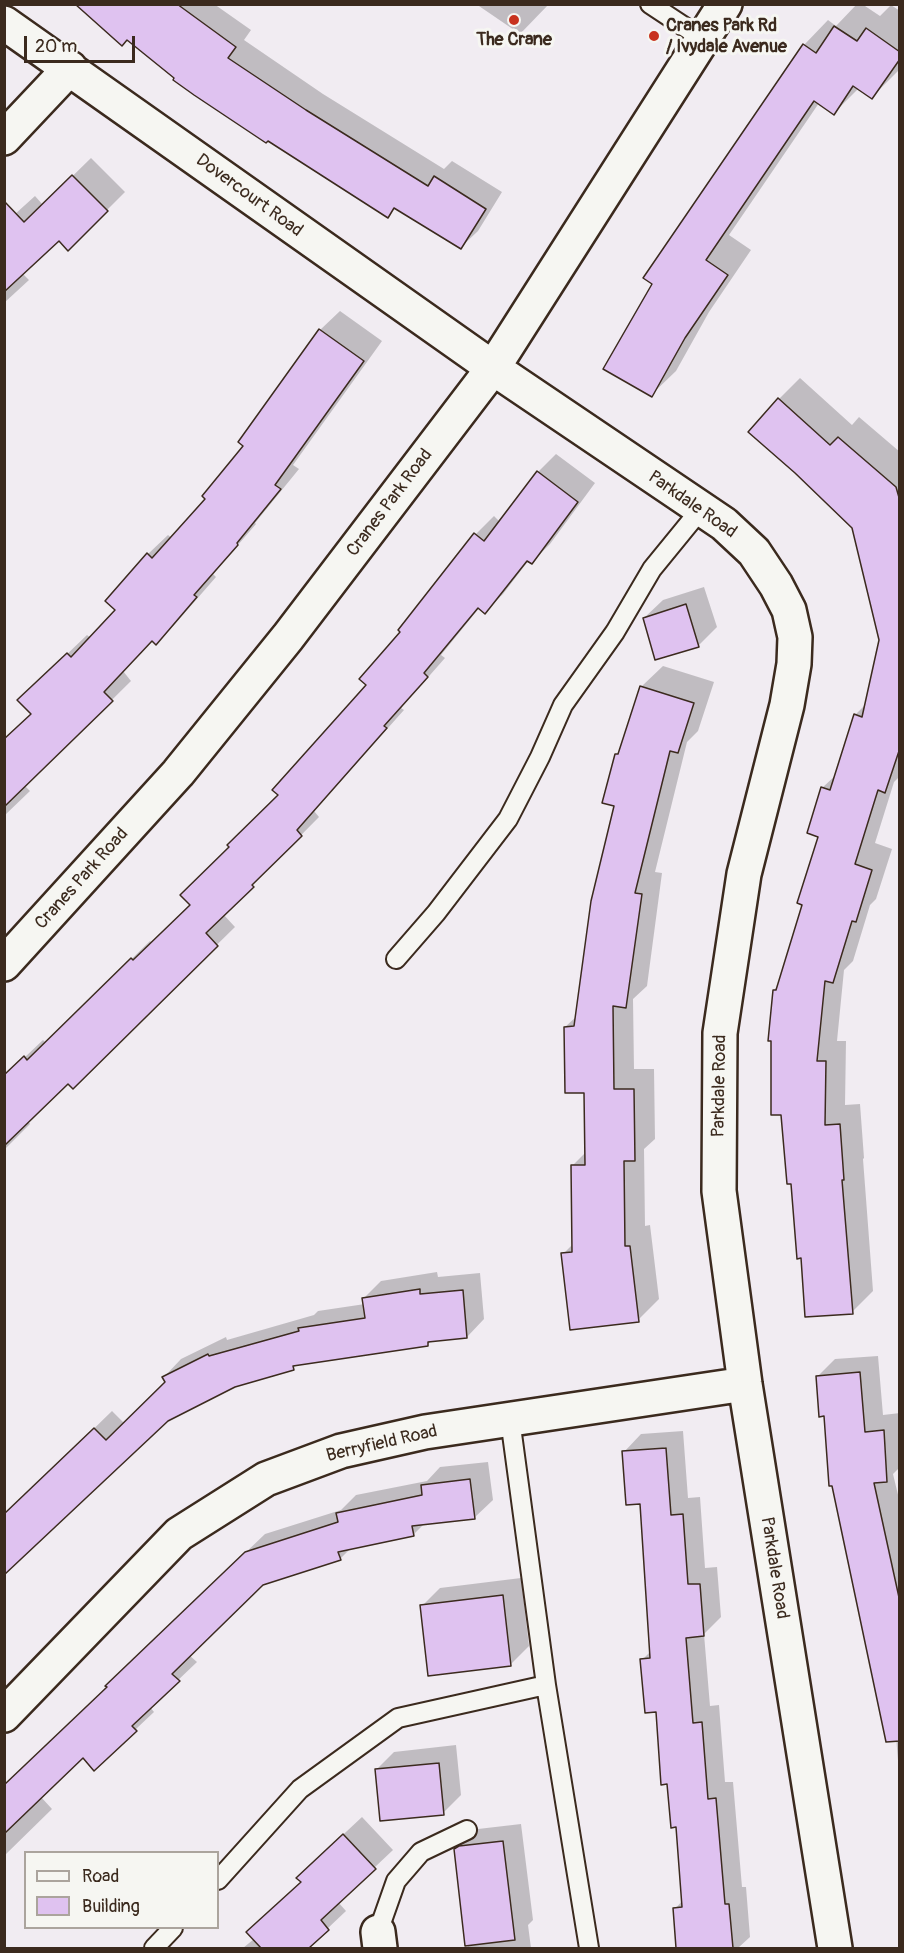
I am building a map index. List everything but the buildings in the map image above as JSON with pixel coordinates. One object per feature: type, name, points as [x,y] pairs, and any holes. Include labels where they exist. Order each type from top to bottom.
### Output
[{"type":"street","name":"Cranes Park Road","points":[[4,964],[178,773],[288,637],[493,368],[725,4]]},
{"type":"street","name":"Dovercourt Road","points":[[4,23],[493,368]]},
{"type":"street","points":[[4,138],[70,68]]},
{"type":"street","name":"Parkdale Road","points":[[493,368],[724,524],[754,552],[776,585],[789,610],[795,637],[794,664],[787,705],[744,874],[720,1033],[719,1191],[745,1384],[835,1948]]},
{"type":"street","name":"Berryfield Road","points":[[4,1714],[179,1534],[266,1479],[341,1451],[425,1432],[745,1384]]},
{"type":"lane","points":[[650,4],[703,39]]},
{"type":"lane","points":[[396,959],[436,913],[508,819],[540,757],[563,705],[615,632],[652,569],[701,509]]},
{"type":"lane","points":[[510,1419],[546,1685],[589,1948]]},
{"type":"lane","points":[[219,1879],[300,1789],[399,1718],[546,1685]]},
{"type":"lane","points":[[379,1940],[396,1881],[421,1852],[466,1830]]},
{"type":"lane","points":[[154,1948],[173,1929]]},
{"type":"place","name":"The Crane","points":[[514,20]]},
{"type":"place","name":"Cranes Park Rd / Ivydale Avenue","points":[[654,36]]}]
